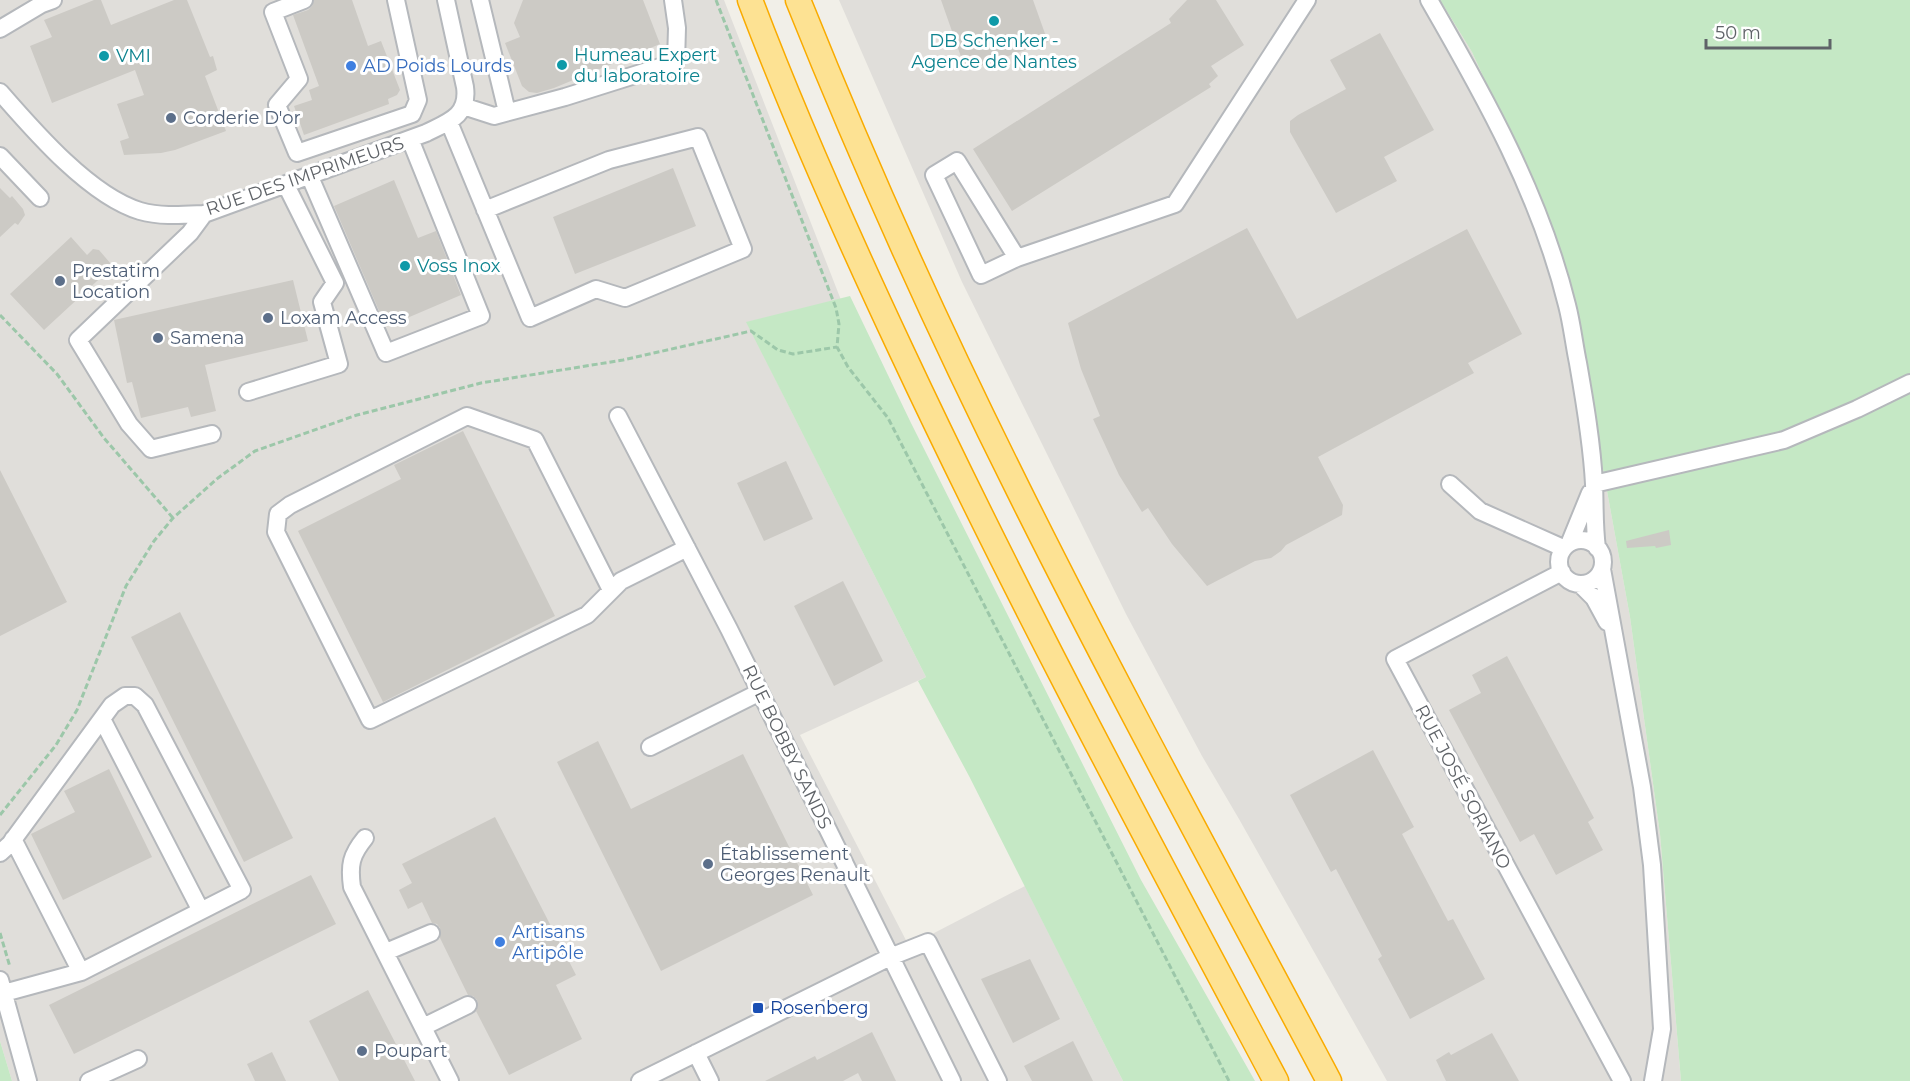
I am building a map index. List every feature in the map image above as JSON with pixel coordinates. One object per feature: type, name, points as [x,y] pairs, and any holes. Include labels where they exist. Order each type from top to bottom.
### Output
[{"type":"highway","points":[[750,0],[800,125],[936,424],[1070,693],[1276,1081]]},
{"type":"highway","points":[[798,0],[909,260],[1015,483],[1121,690],[1329,1081]]},
{"type":"street","points":[[0,29],[53,0]]},
{"type":"street","points":[[304,0],[273,12],[299,79],[277,105],[297,153],[412,114],[418,99],[396,0]]},
{"type":"street","points":[[446,0],[467,99],[463,106],[494,116],[565,97],[676,62],[677,28],[673,0]]},
{"type":"street","points":[[480,0],[507,112]]},
{"type":"street","points":[[1017,258],[957,161],[934,175],[981,275],[1017,258],[1175,204],[1307,0]]},
{"type":"street","points":[[1429,0],[1479,87],[1516,161],[1545,230],[1567,305],[1586,409],[1594,484],[1597,548],[1603,560],[1602,569],[1642,787],[1652,865],[1662,1029],[1653,1081]]},
{"type":"street","name":"RUE DES IMPRIMEURS","points":[[0,92],[78,174],[109,198],[140,211],[172,216],[204,213],[310,177],[448,122],[460,112],[463,106]]},
{"type":"street","points":[[448,122],[530,318],[596,289],[625,298],[743,249],[698,137],[609,160],[485,210]]},
{"type":"street","points":[[310,177],[386,353],[481,316],[410,139]]},
{"type":"street","points":[[0,156],[40,198]]},
{"type":"street","points":[[248,392],[339,364],[322,302],[335,283],[286,185]]},
{"type":"street","points":[[204,213],[190,233],[78,340],[129,424],[151,449],[212,434]]},
{"type":"street","points":[[1594,484],[1784,440],[1857,409],[1910,383]]},
{"type":"street","points":[[612,590],[535,440],[467,416],[290,505],[278,514],[276,531],[370,720],[587,615],[612,590],[621,581],[687,548]]},
{"type":"street","name":"RUE BOBBY SANDS","points":[[618,416],[760,692],[952,1081]]},
{"type":"street","points":[[1450,484],[1480,511],[1567,545],[1578,540],[1597,548]]},
{"type":"street","points":[[1594,484],[1560,561],[1562,572],[1569,580],[1580,584],[1598,604],[1618,649]]},
{"type":"street","points":[[1580,584],[1594,581],[1602,569]]},
{"type":"street","name":"RUE JOSÉ SORIANO","points":[[1562,572],[1395,659],[1622,1081]]},
{"type":"street","points":[[651,747],[760,692]]},
{"type":"street","points":[[0,853],[14,839],[112,705],[125,696],[135,696],[145,705],[242,890],[81,972],[2,987],[28,1081]]},
{"type":"street","points":[[102,718],[201,911]]},
{"type":"street","points":[[365,838],[356,848],[349,867],[352,887],[450,1081]]},
{"type":"street","points":[[14,839],[81,972]]},
{"type":"street","points":[[386,952],[431,933]]},
{"type":"street","points":[[640,1081],[890,957],[928,942],[998,1081]]},
{"type":"street","points":[[423,1027],[468,1005]]},
{"type":"street","points":[[696,1053],[710,1081]]},
{"type":"street","points":[[89,1081],[138,1059]]},
{"type":"path","points":[[716,0],[836,308],[839,324],[837,347],[848,367],[888,418],[1229,1081]]},
{"type":"path","points":[[0,315],[57,374],[104,438],[173,518]]},
{"type":"shaded area","points":[[0,0],[724,0],[841,300],[747,323],[926,677],[800,735],[909,946],[1025,886],[1123,1081],[12,1081],[0,1041]]},
{"type":"shaded area","points":[[839,0],[1440,0],[1472,52],[1539,199],[1568,277],[1630,617],[1660,834],[1681,1081],[1387,1081],[1202,756],[1126,614],[962,282]]},
{"type":"green space","points":[[1440,0],[1910,0],[1910,1081],[1681,1081],[1660,834],[1630,617],[1568,277],[1539,199],[1472,52]]},
{"type":"green space","points":[[850,296],[911,423],[1141,880],[1255,1081],[1123,1081],[969,776],[918,681],[926,677],[746,322]]},
{"type":"green space","points":[[0,1041],[12,1081],[0,1081]]},
{"type":"building","points":[[94,0],[101,0],[111,25],[174,0],[187,0],[210,57],[213,56],[217,70],[205,76],[226,131],[175,150],[124,155],[120,141],[129,138],[117,104],[144,95],[135,70],[52,103],[30,46],[52,37],[44,20]]},
{"type":"building","name":"AD Poids Lourds","points":[[314,0],[352,0],[368,46],[381,41],[400,90],[397,95],[388,99],[389,104],[304,135],[294,106],[312,100],[309,90],[319,86],[293,15],[308,10]]},
{"type":"building","name":"Humeau Expert du laboratoire","points":[[523,0],[643,0],[660,44],[554,88],[537,93],[529,92],[522,86],[505,43],[520,37],[514,23]]},
{"type":"building","name":"DB Schenker - Agence de Nantes","points":[[941,0],[1033,0],[1048,42],[966,71]]},
{"type":"building","points":[[1187,0],[1216,0],[1244,45],[1211,66],[1218,76],[1209,84],[1211,87],[1012,211],[973,149],[1171,23],[1169,19]]},
{"type":"building","points":[[1380,33],[1434,130],[1384,157],[1397,181],[1336,213],[1290,132],[1290,121],[1346,89],[1330,60]]},
{"type":"building","points":[[673,168],[696,226],[575,274],[553,217]]},
{"type":"building","name":"Voss Inox","points":[[394,180],[418,238],[436,231],[461,295],[386,327],[334,206]]},
{"type":"building","points":[[0,188],[10,198],[12,196],[25,215],[18,225],[15,223],[0,237]]},
{"type":"building","points":[[1247,228],[1297,319],[1467,229],[1522,334],[1468,363],[1474,373],[1318,457],[1343,505],[1342,515],[1286,545],[1271,558],[1255,561],[1207,586],[1172,544],[1148,508],[1142,512],[1119,475],[1093,419],[1100,416],[1081,369],[1068,323]]},
{"type":"building","name":"Prestatim Location","points":[[71,237],[87,255],[93,249],[99,250],[111,264],[110,269],[44,330],[10,294]]},
{"type":"building","points":[[293,280],[308,341],[205,365],[216,411],[191,417],[188,407],[141,418],[132,382],[127,383],[114,320]]},
{"type":"building","points":[[463,431],[555,616],[383,702],[298,531],[401,479],[394,465]]},
{"type":"building","points":[[786,461],[813,519],[764,541],[737,483]]},
{"type":"building","points":[[0,470],[67,602],[0,636]]},
{"type":"building","points":[[1669,530],[1671,545],[1656,548],[1655,546],[1627,548],[1626,541]]},
{"type":"building","points":[[843,581],[883,661],[834,686],[794,606]]},
{"type":"building","points":[[180,612],[293,838],[244,862],[131,637]]},
{"type":"building","points":[[1507,656],[1594,818],[1588,822],[1603,850],[1556,875],[1534,834],[1520,842],[1449,710],[1481,693],[1472,675]]},
{"type":"building","points":[[598,741],[631,809],[743,754],[813,895],[661,971],[557,762]]},
{"type":"building","points":[[1373,750],[1414,827],[1402,834],[1448,921],[1453,919],[1485,979],[1410,1019],[1378,959],[1382,956],[1336,869],[1331,872],[1290,795]]},
{"type":"building","points":[[109,769],[152,857],[63,900],[31,834],[75,812],[64,791]]},
{"type":"building","name":"Artisans Artipôle","points":[[495,817],[576,975],[556,985],[582,1039],[509,1075],[476,1011],[477,1000],[468,995],[440,938],[440,928],[437,924],[432,923],[422,902],[408,909],[399,890],[412,883],[402,864]]},
{"type":"building","points":[[311,875],[336,924],[74,1054],[49,1005]]},
{"type":"building","points":[[1030,959],[1060,1019],[1013,1043],[981,979]]},
{"type":"building","name":"Poupart","points":[[368,990],[415,1081],[339,1081],[309,1021]]},
{"type":"building","points":[[872,1032],[896,1081],[862,1081],[858,1073],[843,1081],[765,1081],[815,1056],[817,1060]]},
{"type":"building","points":[[1492,1033],[1519,1081],[1446,1081],[1436,1060],[1449,1052],[1451,1055]]},
{"type":"building","points":[[1073,1041],[1093,1081],[1032,1081],[1024,1066]]},
{"type":"building","points":[[272,1052],[286,1081],[255,1081],[247,1064]]},
{"type":"place","name":"DB Schenker - Agence de Nantes","points":[[994,21]]},
{"type":"place","name":"VMI","points":[[104,56]]},
{"type":"place","name":"Humeau Expert du laboratoire","points":[[562,65]]},
{"type":"place","name":"AD Poids Lourds","points":[[351,66]]},
{"type":"place","name":"Corderie D'or","points":[[171,118]]},
{"type":"place","name":"Voss Inox","points":[[405,266]]},
{"type":"place","name":"Prestatim Location","points":[[60,281]]},
{"type":"place","name":"Loxam Access","points":[[268,318]]},
{"type":"place","name":"Samena","points":[[158,338]]},
{"type":"place","name":"Établissement Georges Renault","points":[[708,864]]},
{"type":"place","name":"Artisans Artipôle","points":[[500,942]]},
{"type":"place","name":"Rosenberg","points":[[758,1008]]},
{"type":"place","name":"Poupart","points":[[362,1051]]}]
